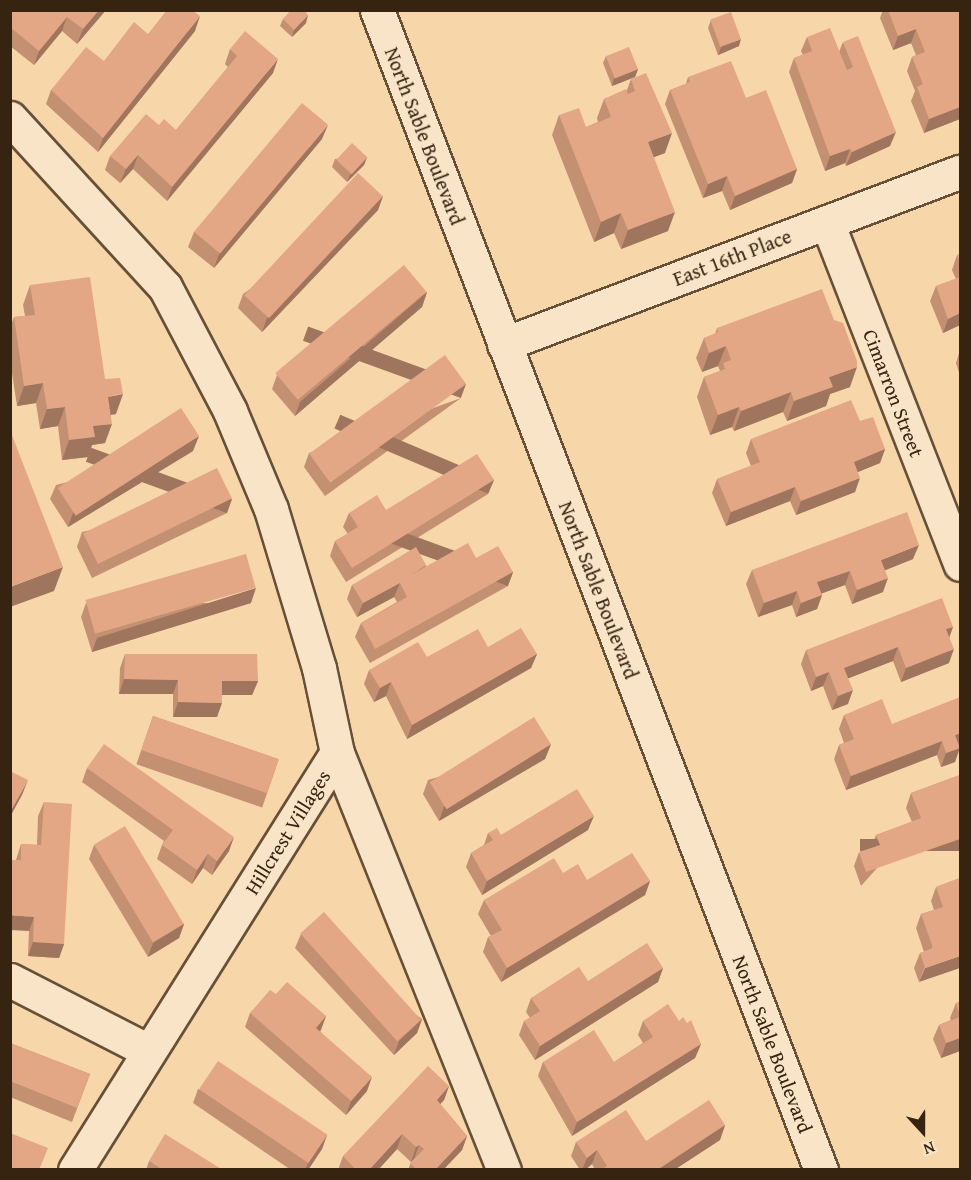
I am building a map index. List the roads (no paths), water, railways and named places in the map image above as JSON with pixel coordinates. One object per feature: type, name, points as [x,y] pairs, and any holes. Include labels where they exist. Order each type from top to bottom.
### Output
[{"type":"street","name":"North Sable Boulevard","points":[[377,10],[821,1170]]},
{"type":"street","points":[[10,118],[165,287],[230,411],[271,509],[319,668],[337,753]]},
{"type":"street","name":"East 16th Place","points":[[504,344],[960,172]]},
{"type":"street","name":"Cimarron Street","points":[[827,222],[960,564]]},
{"type":"street","name":"Hillcrest Villages","points":[[75,1170],[337,753]]},
{"type":"street","name":"Hillcrest Villages","points":[[337,753],[504,1170]]},
{"type":"street","points":[[10,980],[149,1051]]}]
